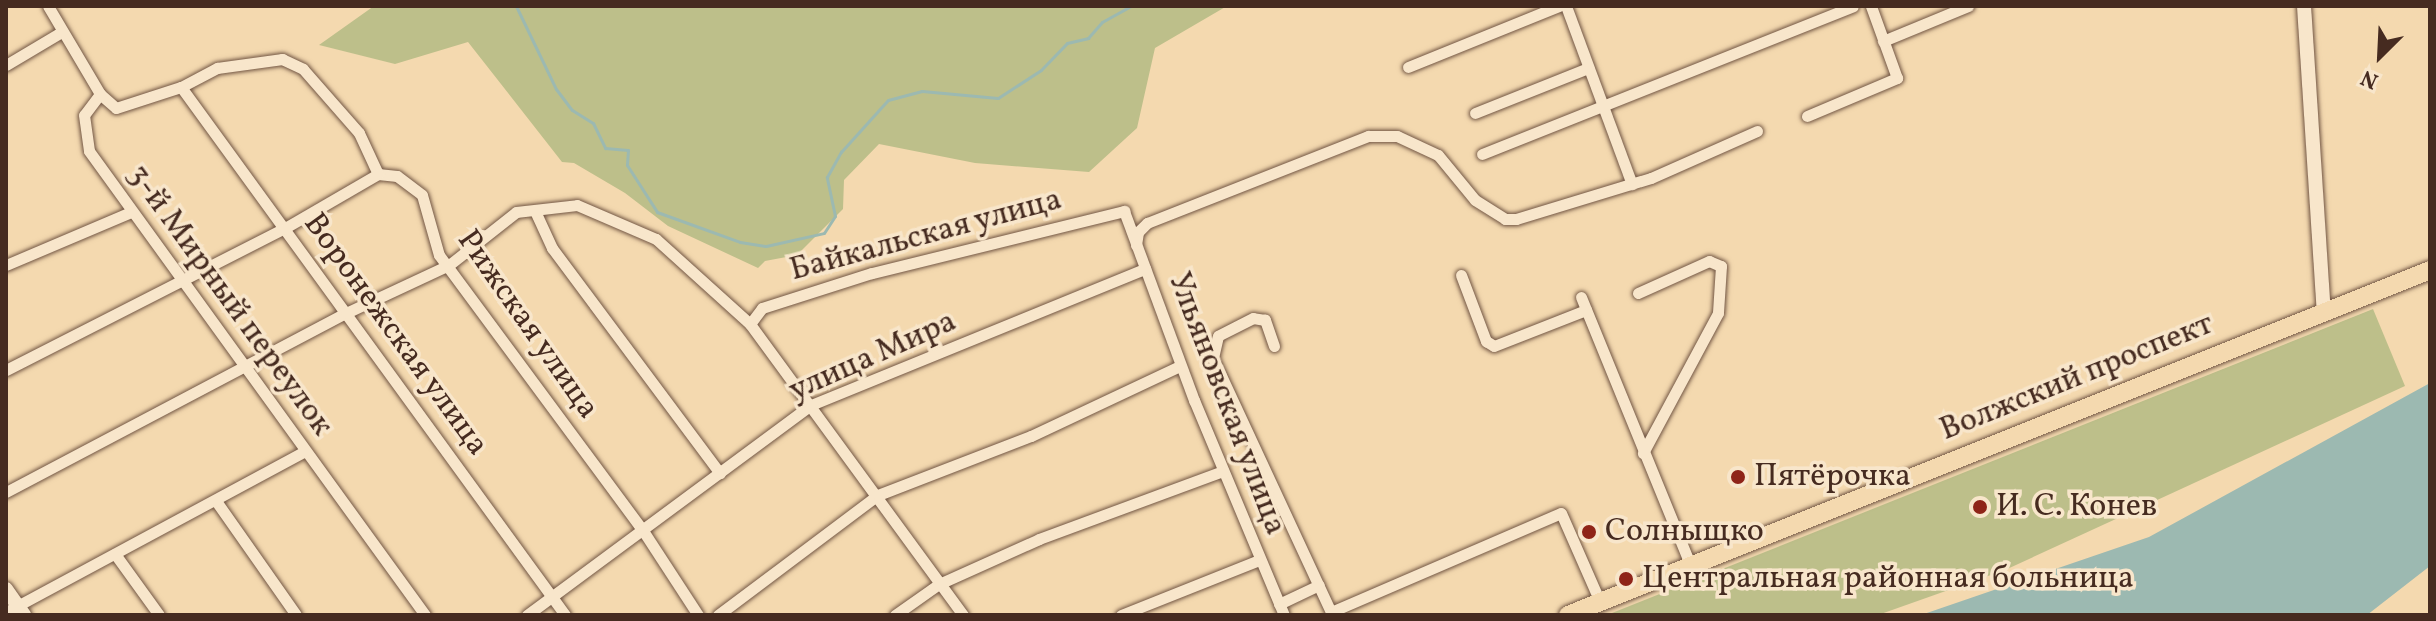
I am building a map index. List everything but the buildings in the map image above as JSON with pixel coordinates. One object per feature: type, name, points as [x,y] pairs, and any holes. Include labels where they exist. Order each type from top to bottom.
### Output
[{"type":"main road","name":"Волжский проспект","points":[[1568,615],[1601,604],[1787,523],[2430,270]]},
{"type":"street","points":[[6,370],[183,276],[285,228],[378,174],[359,133],[323,89],[282,59],[217,68],[181,87],[116,108],[100,94],[60,33],[48,6]]},
{"type":"street","points":[[1408,67],[1559,6]]},
{"type":"street","points":[[1566,6],[1632,184]]},
{"type":"street","points":[[1482,154],[1601,103],[1853,6]]},
{"type":"street","points":[[1807,116],[1897,78],[1871,6]]},
{"type":"street","points":[[1883,41],[1968,6]]},
{"type":"street","points":[[2304,6],[2324,312]]},
{"type":"street","points":[[6,65],[60,33]]},
{"type":"street","points":[[1475,113],[1588,68]]},
{"type":"street","name":"Воронежская улица","points":[[181,87],[565,615]]},
{"type":"street","name":"3-й Мирный переулок","points":[[100,94],[84,115],[86,141],[131,212],[183,276],[425,615]]},
{"type":"street","points":[[1136,245],[1138,232],[1147,223],[1368,136],[1397,136],[1438,155],[1475,200],[1505,219],[1529,217],[1632,184],[1757,131]]},
{"type":"street","name":"Рижская улица","points":[[378,174],[397,176],[422,195],[429,229],[449,265],[642,529],[698,615]]},
{"type":"street","points":[[6,492],[245,364],[449,265],[516,212],[535,211],[557,204],[577,205],[656,239],[750,324],[963,615]]},
{"type":"street","points":[[535,211],[552,248],[720,473]]},
{"type":"street","name":"Ульяновская улица","points":[[1124,211],[1180,366],[1282,610]]},
{"type":"street","name":"Байкальская улица","points":[[750,324],[762,308],[872,273],[1124,211]]},
{"type":"street","points":[[6,265],[131,212]]},
{"type":"street","points":[[1638,293],[1709,261],[1721,266],[1718,313],[1643,453]]},
{"type":"street","name":"улица Мира","points":[[527,615],[811,405],[1145,269]]},
{"type":"street","points":[[1461,275],[1486,341],[1494,346],[1586,310]]},
{"type":"street","points":[[1581,297],[1691,566]]},
{"type":"street","points":[[1274,346],[1265,320],[1253,318],[1218,336],[1213,358],[1331,612],[1561,513],[1601,604]]},
{"type":"street","points":[[718,615],[878,495],[1031,436],[1180,366]]},
{"type":"street","points":[[6,589],[16,611],[305,451]]},
{"type":"street","points":[[895,615],[939,584],[1039,539],[1223,471]]},
{"type":"street","points":[[216,501],[296,615]]},
{"type":"street","points":[[115,554],[159,615]]},
{"type":"street","points":[[1121,615],[1259,560]]},
{"type":"street","points":[[1282,610],[1319,585]]},
{"type":"green space","points":[[374,6],[1227,6],[1155,48],[1137,128],[1089,172],[975,163],[879,144],[844,180],[843,209],[797,255],[765,261],[758,268],[668,226],[625,193],[574,163],[562,162],[468,42],[395,64],[319,45]]},
{"type":"green space","points":[[2373,309],[2405,386],[2005,570],[1878,615],[1607,615]]},
{"type":"water","points":[[2430,383],[2430,566],[2367,615],[1921,615],[2149,537]]},
{"type":"waterway","points":[[516,6],[556,89],[572,110],[593,123],[605,148],[628,150],[627,165],[657,212],[740,242],[766,246],[824,233],[835,216],[827,177],[841,152],[888,100],[922,91],[998,98],[1041,70],[1067,43],[1088,38],[1102,22],[1131,6]]},
{"type":"place","name":"Пятёрочка","points":[[1738,477]]},
{"type":"place","name":"И. С. Конев","points":[[1980,507]]},
{"type":"place","name":"Солныщко","points":[[1589,532]]},
{"type":"place","name":"Центральная районная больница","points":[[1626,579]]}]
